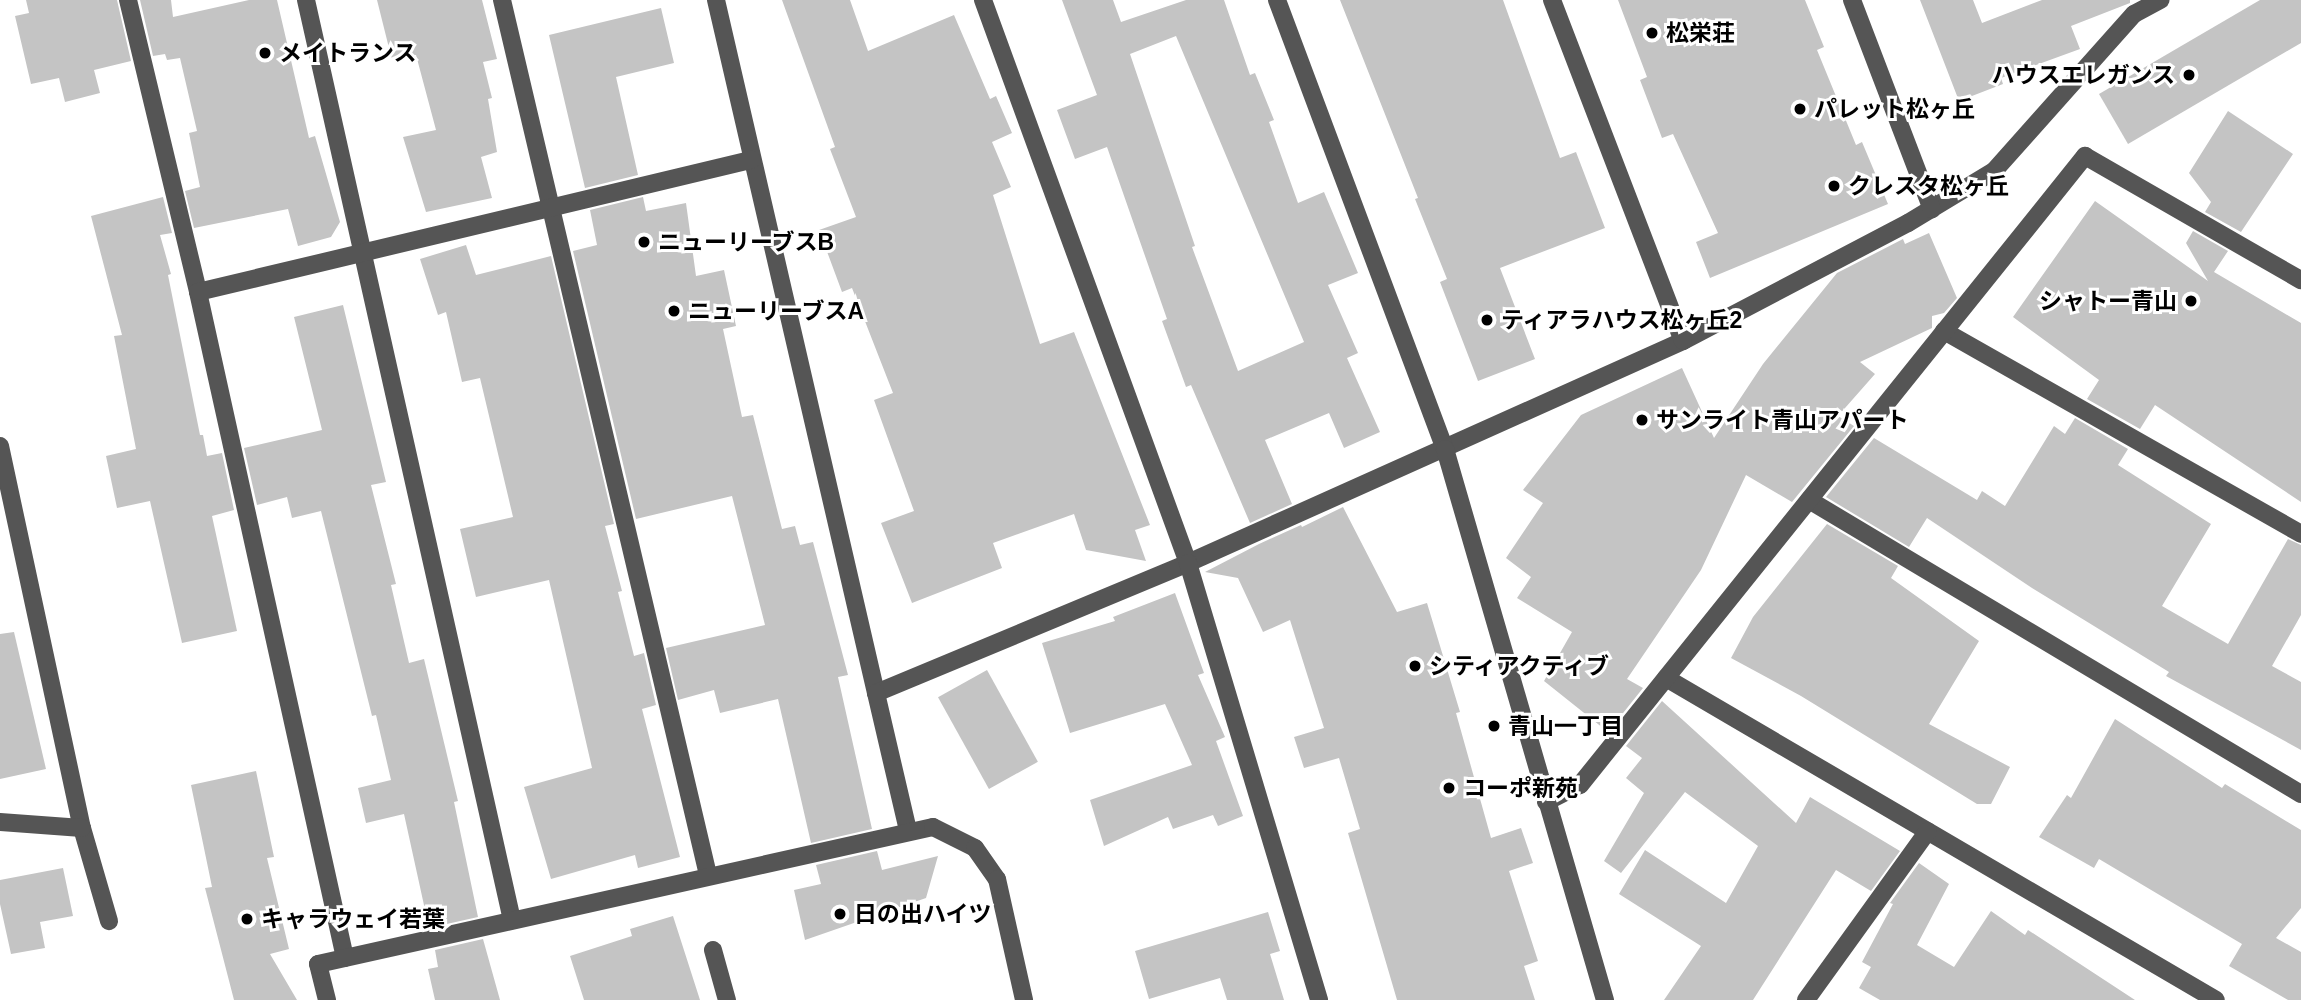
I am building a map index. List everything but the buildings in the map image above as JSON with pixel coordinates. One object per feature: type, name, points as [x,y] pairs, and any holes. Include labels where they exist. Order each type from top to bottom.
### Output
[{"type":"street","points":[[128,0],[198,292],[345,958]]},
{"type":"street","points":[[306,0],[512,920]]},
{"type":"street","points":[[502,0],[708,875]]},
{"type":"street","points":[[716,0],[908,830]]},
{"type":"street","points":[[983,0],[1188,563],[1318,1000]]},
{"type":"street","points":[[1277,0],[1445,449],[1605,1000]]},
{"type":"street","points":[[1552,0],[1683,341]]},
{"type":"street","points":[[1852,0],[1932,209]]},
{"type":"street","points":[[876,693],[1188,563],[1683,341],[1932,209],[1994,171],[2131,7],[2160,0]]},
{"type":"street","points":[[1546,802],[1580,785],[2085,156],[2301,280]]},
{"type":"street","points":[[198,292],[364,250],[751,160]]},
{"type":"street","points":[[1944,331],[2301,534]]},
{"type":"street","points":[[0,446],[82,828],[109,921]]},
{"type":"street","points":[[1809,500],[2301,794]]},
{"type":"street","points":[[1666,678],[2216,1000]]},
{"type":"street","points":[[0,822],[82,828]]},
{"type":"street","points":[[327,1000],[318,964],[908,830],[933,827],[975,848],[997,879],[1024,1000]]},
{"type":"street","points":[[1806,1000],[1928,831]]},
{"type":"street","points":[[713,950],[727,1000]]},
{"type":"place","name":"松栄荘","points":[[1652,33]]},
{"type":"place","name":"メイトランス","points":[[265,53]]},
{"type":"place","name":"ハウスエレガンス","points":[[2189,75]]},
{"type":"place","name":"パレット松ヶ丘","points":[[1800,109]]},
{"type":"place","name":"クレスタ松ヶ丘","points":[[1834,186]]},
{"type":"place","name":"ニューリーブスB","points":[[644,242]]},
{"type":"place","name":"シャトー青山","points":[[2191,301]]},
{"type":"place","name":"ニューリーブスA","points":[[674,311]]},
{"type":"place","name":"ティアラハウス松ヶ丘2","points":[[1487,320]]},
{"type":"place","name":"サンライト青山アパート","points":[[1642,420]]},
{"type":"place","name":"シティアクティブ","points":[[1415,666]]},
{"type":"place","name":"青山一丁目","points":[[1494,726]]},
{"type":"place","name":"コーポ新苑","points":[[1449,788]]},
{"type":"place","name":"日の出ハイツ","points":[[840,914]]},
{"type":"place","name":"キャラウェイ若葉","points":[[247,919]]}]
